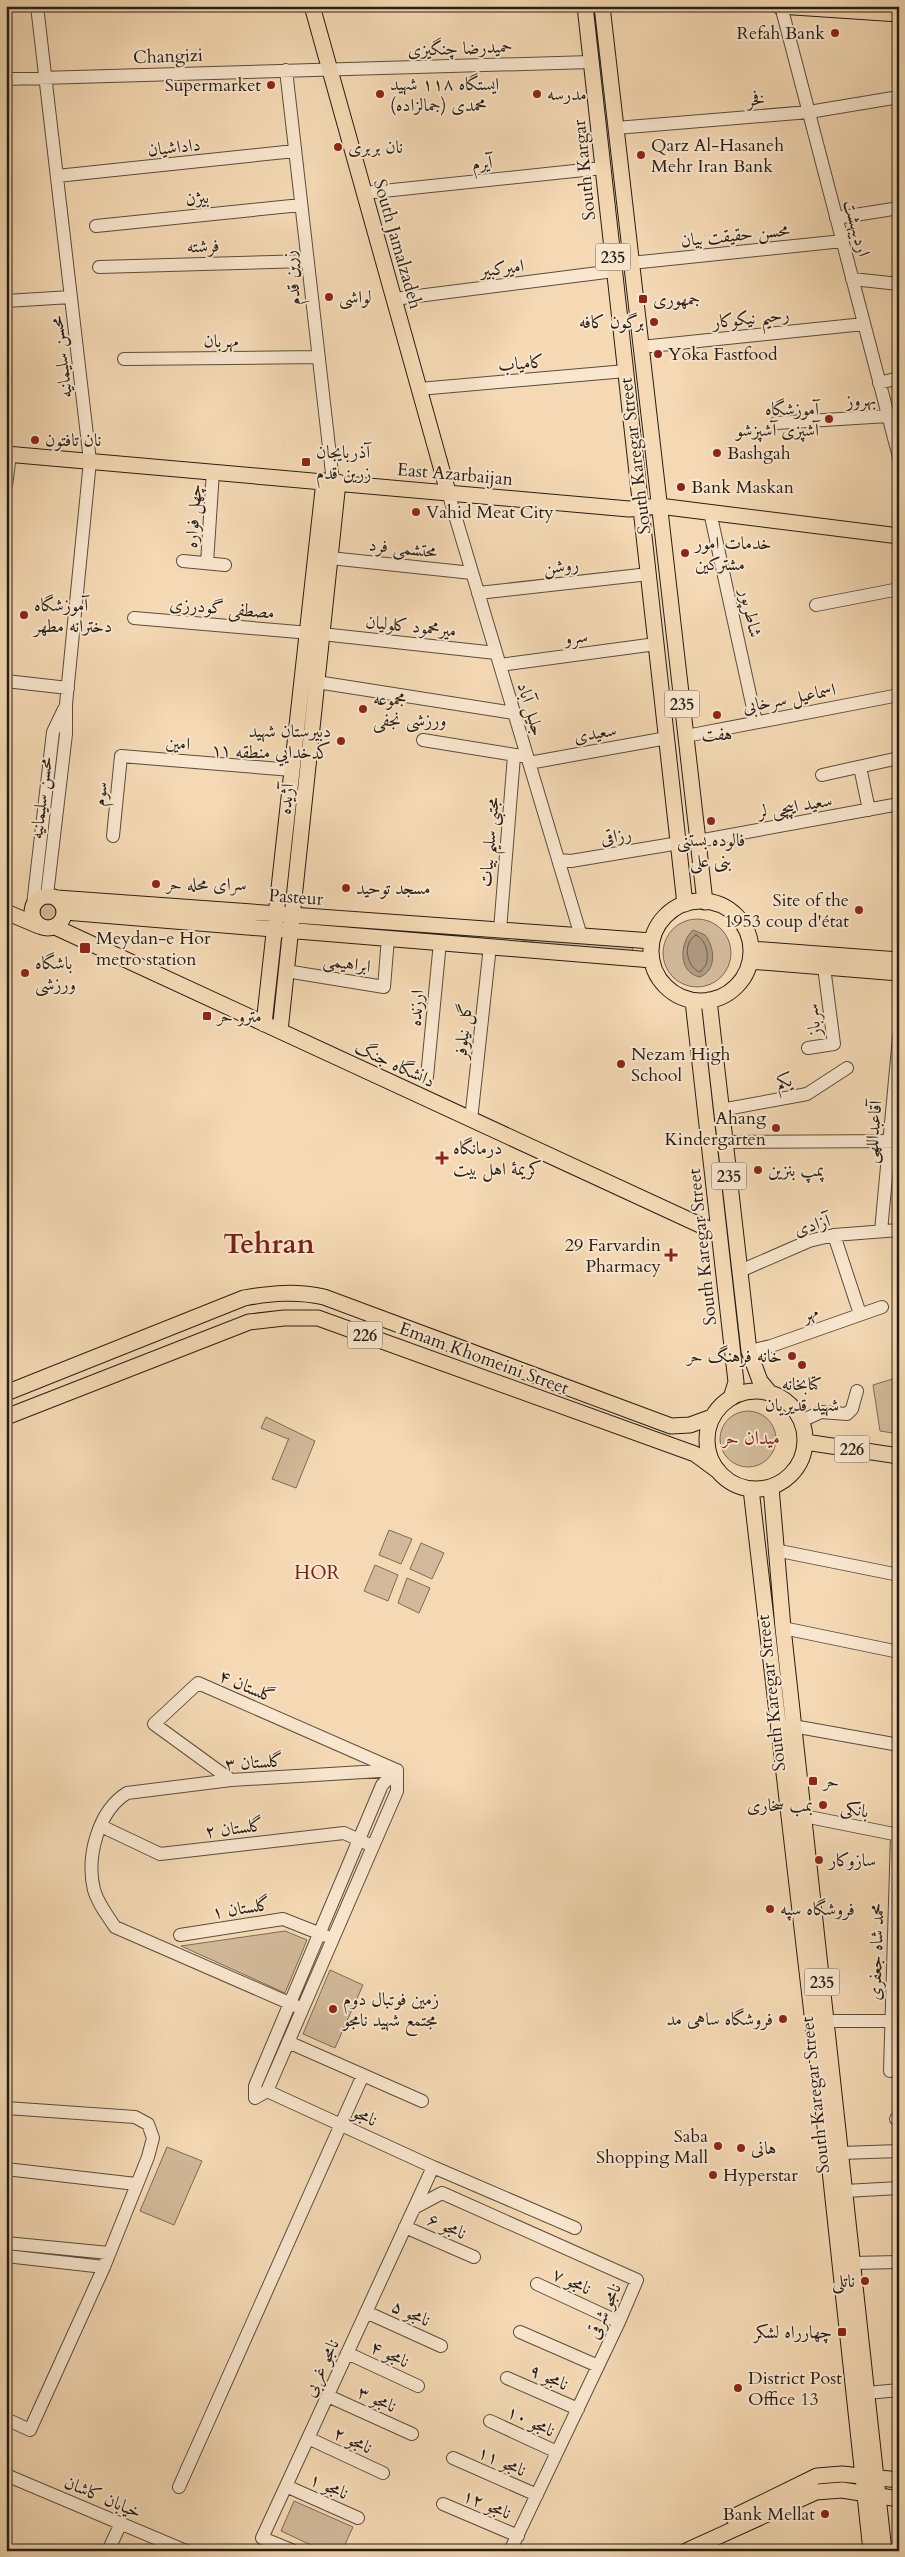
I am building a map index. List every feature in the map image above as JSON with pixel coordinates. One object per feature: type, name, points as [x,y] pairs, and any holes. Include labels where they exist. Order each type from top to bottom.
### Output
[{"type":"main road","name":"South Jamalzadeh","points":[[312,6],[448,492]]},
{"type":"main road","name":"South Kargar","points":[[585,6],[641,508]]},
{"type":"main road","name":"South Karegar Street","points":[[602,6],[705,902]]},
{"type":"main road","points":[[781,6],[899,14]]},
{"type":"main road","name":"East Azarbaijan","points":[[8,454],[629,509],[659,506],[899,536]]},
{"type":"main road","name":"آژیده","points":[[264,1024],[292,770],[314,634],[330,558],[331,482]]},
{"type":"main road","name":"آژیده","points":[[280,1031],[317,682],[314,634],[331,482]]},
{"type":"main road","name":"South Karegar Street","points":[[641,508],[685,904]]},
{"type":"main road","points":[[52,897],[63,904],[56,920],[35,922],[32,910],[39,898],[52,897]]},
{"type":"main road","name":"Pasteur","points":[[52,897],[276,914],[291,923]]},
{"type":"main road","points":[[705,902],[728,909],[740,920],[748,934],[750,955],[745,975],[736,987],[723,996],[709,1000],[693,1001],[673,992],[655,972],[652,960],[652,941],[660,922],[672,911],[685,904],[705,902]]},
{"type":"main road","points":[[6,903],[32,910]]},
{"type":"main road","name":"دانشگاه جنگ","points":[[6,912],[56,920],[75,936],[713,1231],[719,1236]]},
{"type":"main road","name":"Pasteur","points":[[56,920],[274,929],[291,923],[461,927],[652,941]]},
{"type":"main road","name":"Pasteur","points":[[314,925],[388,938],[652,960]]},
{"type":"main road","points":[[460,944],[461,927]]},
{"type":"main road","points":[[750,955],[899,960]]},
{"type":"main road","points":[[750,955],[824,967],[899,973]]},
{"type":"main road","name":"South Karegar Street","points":[[709,1000],[749,1351],[760,1381],[770,1393]]},
{"type":"main road","name":"South Karegar Street","points":[[693,1001],[736,1382],[731,1398]]},
{"type":"main road","name":"Emam Khomeini Street","points":[[6,1393],[244,1298],[264,1294],[304,1293],[324,1297],[671,1426],[690,1425],[712,1417]]},
{"type":"main road","name":"Emam Khomeini Street","points":[[6,1417],[249,1322],[284,1318],[318,1318],[695,1454],[718,1472]]},
{"type":"main road","points":[[83,1362],[78,1372],[82,1379],[90,1384]]},
{"type":"main road","points":[[750,1391],[770,1393],[788,1403],[801,1421],[805,1442],[802,1457],[794,1470],[784,1480],[771,1486],[751,1488],[730,1482],[718,1472],[707,1449],[707,1432],[712,1417],[731,1398],[750,1391]]},
{"type":"main road","name":"226","points":[[805,1442],[899,1456]]},
{"type":"main road","name":"South Karegar Street","points":[[771,1486],[783,1628],[786,1727],[804,1816],[867,2394],[870,2551]]},
{"type":"main road","name":"South Karegar Street","points":[[751,1488],[786,1727],[870,2486],[884,2551]]},
{"type":"main road","points":[[686,2551],[712,2537],[719,2524],[810,2478],[842,2474],[899,2499]]},
{"type":"main road","points":[[870,2486],[899,2480]]},
{"type":"street","name":"محسن سلیمانیه","points":[[37,6],[90,461],[66,704],[66,734],[52,897]]},
{"type":"street","name":"اردیبهشت","points":[[781,6],[879,383],[888,416],[896,432],[899,458]]},
{"type":"street","name":"حمیدرضا چنگیزی","points":[[330,69],[591,62]]},
{"type":"street","name":"Changizi","points":[[6,78],[330,69]]},
{"type":"street","name":"زرین قدم","points":[[286,70],[319,357],[331,482]]},
{"type":"street","name":"فخر","points":[[616,128],[809,112],[899,97]]},
{"type":"street","name":"داداشیان","points":[[57,176],[295,151]]},
{"type":"street","name":"آیرم","points":[[364,193],[603,168]]},
{"type":"street","name":"بیژن","points":[[96,226],[301,205]]},
{"type":"street","points":[[836,218],[899,208]]},
{"type":"street","name":"محسن حقیقت بیان","points":[[632,263],[842,242]]},
{"type":"street","name":"فرشته","points":[[99,267],[308,261]]},
{"type":"street","name":"امیرکبیر","points":[[394,298],[614,271]]},
{"type":"street","points":[[852,279],[899,284]]},
{"type":"street","points":[[6,301],[71,297]]},
{"type":"street","name":"رحیم نیکوکار","points":[[641,347],[864,324]]},
{"type":"street","name":"مهربان","points":[[124,359],[319,357]]},
{"type":"street","name":"کامیاب","points":[[419,389],[626,371]]},
{"type":"street","points":[[879,383],[899,378]]},
{"type":"street","name":"بهروز","points":[[776,423],[888,416]]},
{"type":"street","points":[[6,486],[8,454]]},
{"type":"street","name":"چهل فواره","points":[[207,563],[213,472]]},
{"type":"street","name":"جلیل آباد","points":[[448,492],[581,936]]},
{"type":"street","name":"شاطرپور","points":[[710,512],[756,722]]},
{"type":"street","name":"محتشمی فرد","points":[[330,558],[472,573]]},
{"type":"street","points":[[183,561],[225,564]]},
{"type":"street","name":"روشن","points":[[478,593],[649,574]]},
{"type":"street","points":[[816,605],[899,589]]},
{"type":"street","name":"مصطفی گودرزی","points":[[134,618],[314,634]]},
{"type":"street","name":"میرمحمود کلولیان","points":[[314,634],[498,659]]},
{"type":"street","name":"سرو","points":[[498,659],[656,644]]},
{"type":"street","points":[[6,681],[68,688]]},
{"type":"street","points":[[317,682],[514,713]]},
{"type":"street","name":"اسماعیل سرخابی","points":[[686,736],[899,695]]},
{"type":"street","name":"محسن سلیمانیه","points":[[32,910],[53,732],[66,704]]},
{"type":"street","name":"سعیدی","points":[[423,740],[528,759],[667,738]]},
{"type":"street","name":"امین","points":[[122,756],[292,770]]},
{"type":"street","name":"سوم","points":[[113,836],[122,756]]},
{"type":"street","name":"مجتبی سلیم بیات","points":[[500,930],[514,756]]},
{"type":"street","points":[[822,775],[899,758]]},
{"type":"street","points":[[860,767],[869,810]]},
{"type":"street","name":"سعید ایپچی لر","points":[[698,841],[899,804]]},
{"type":"street","name":"رزاقی","points":[[559,860],[572,861],[679,843]]},
{"type":"street","name":"ابراهیمی","points":[[286,972],[384,986],[388,938]]},
{"type":"street","name":"ارزنده","points":[[427,1077],[440,942]]},
{"type":"street","name":"گل نیلوفر","points":[[471,1120],[477,1016],[490,946]]},
{"type":"street","name":"سرباز","points":[[808,1048],[834,1044],[824,967]]},
{"type":"street","name":"آقاعبداللهی","points":[[881,1231],[894,1141],[899,1037]]},
{"type":"street","name":"یکم","points":[[721,1110],[807,1094],[846,1068]]},
{"type":"street","points":[[725,1142],[894,1141]]},
{"type":"street","name":"آزادی","points":[[740,1271],[810,1241],[834,1235],[899,1230]]},
{"type":"street","points":[[834,1235],[860,1314]]},
{"type":"street","name":"مهر","points":[[749,1351],[771,1346],[882,1306]]},
{"type":"street","points":[[801,1421],[821,1412],[847,1414],[852,1409],[858,1391]]},
{"type":"street","points":[[775,1550],[899,1575]]},
{"type":"street","points":[[783,1628],[899,1652]]},
{"type":"street","name":"گلستان ۴","points":[[231,1780],[154,1724],[198,1683],[397,1770]]},
{"type":"street","points":[[786,1727],[899,1745]]},
{"type":"street","points":[[290,2004],[382,1786],[397,1770]]},
{"type":"street","points":[[267,2091],[397,1791],[397,1770]]},
{"type":"street","name":"گلستان ۳","points":[[101,1826],[116,1800],[127,1793],[231,1780],[397,1770]]},
{"type":"street","name":"بانکی","points":[[804,1816],[898,1835]]},
{"type":"street","points":[[101,1826],[92,1857],[92,1874],[95,1891],[114,1927],[302,2009]]},
{"type":"street","name":"گلستان ۲","points":[[101,1826],[160,1854],[344,1833],[373,1846]]},
{"type":"street","name":"محمد شاه جعفری","points":[[890,2071],[898,1835]]},
{"type":"street","name":"گلستان ۱","points":[[180,1934],[283,1919],[333,1939]]},
{"type":"street","name":"نامجو","points":[[290,2004],[254,2086],[254,2098],[267,2091],[576,2228]]},
{"type":"street","points":[[826,2021],[891,2021]]},
{"type":"street","points":[[288,2042],[422,2101]]},
{"type":"street","points":[[179,2487],[363,2075]]},
{"type":"street","points":[[6,2108],[135,2118],[148,2124],[153,2138],[148,2157],[104,2267],[30,2430],[6,2419]]},
{"type":"street","points":[[841,2154],[899,2151]]},
{"type":"street","name":"نامجو غربی","points":[[294,2551],[262,2538],[433,2166]]},
{"type":"street","points":[[6,2169],[136,2184]]},
{"type":"street","points":[[845,2191],[899,2188]]},
{"type":"street","name":"نامجو شرقی","points":[[414,2208],[442,2193],[637,2280],[620,2322],[510,2551]]},
{"type":"street","name":"نامجو ۶","points":[[405,2227],[474,2257]]},
{"type":"street","points":[[6,2243],[109,2253]]},
{"type":"street","points":[[6,2256],[104,2267]]},
{"type":"street","points":[[852,2263],[899,2262]]},
{"type":"street","name":"نامجو ۷","points":[[538,2284],[620,2322]]},
{"type":"street","name":"نامجو ۵","points":[[366,2312],[441,2346]]},
{"type":"street","points":[[520,2332],[598,2366]]},
{"type":"street","name":"نامجو ۴","points":[[347,2353],[418,2386]]},
{"type":"street","name":"نامجو ۹","points":[[507,2378],[578,2409]]},
{"type":"street","points":[[867,2394],[899,2390]]},
{"type":"street","name":"نامجو ۳","points":[[328,2396],[412,2434]]},
{"type":"street","name":"نامجو ۱۰","points":[[490,2421],[557,2452]]},
{"type":"street","name":"نامجو ۲","points":[[308,2438],[382,2473]]},
{"type":"street","name":"نامجو ۱۱","points":[[453,2458],[537,2495]]},
{"type":"street","name":"خیابان کاشان","points":[[6,2475],[186,2551]]},
{"type":"street","name":"نامجو ۱","points":[[286,2486],[358,2518]]},
{"type":"street","name":"نامجو ۱۲","points":[[443,2504],[518,2536]]},
{"type":"street","points":[[108,2551],[120,2523]]},
{"type":"shaded area","points":[[45,904],[51,904],[56,909],[54,918],[45,920],[40,915],[40,909]]},
{"type":"shaded area","points":[[697,919],[710,922],[721,929],[728,940],[731,953],[728,966],[721,977],[710,984],[697,987],[684,984],[673,977],[666,966],[663,953],[666,940],[673,929],[684,922]]},
{"type":"shaded area","points":[[319,923],[451,933],[453,935],[450,938],[318,927]]},
{"type":"shaded area","points":[[509,938],[633,947],[632,951],[552,945]]},
{"type":"shaded area","points":[[899,1377],[899,1434],[880,1431],[873,1385]]},
{"type":"shaded area","points":[[742,1411],[754,1411],[764,1415],[772,1423],[776,1439],[772,1455],[764,1463],[754,1467],[742,1467],[732,1463],[724,1455],[720,1445],[720,1433],[724,1423],[732,1415]]},
{"type":"shaded area","points":[[266,1417],[315,1441],[296,1488],[272,1479],[289,1438],[261,1428]]},
{"type":"shaded area","points":[[389,1530],[412,1539],[401,1564],[379,1555]]},
{"type":"shaded area","points":[[421,1543],[444,1553],[432,1579],[410,1569]]},
{"type":"shaded area","points":[[375,1565],[398,1575],[388,1601],[364,1591]]},
{"type":"shaded area","points":[[407,1578],[430,1588],[419,1613],[398,1603]]},
{"type":"shaded area","points":[[285,1931],[307,1940],[285,1993],[181,1946]]},
{"type":"shaded area","name":"زمین فوتبال دوم مجتمع شهید نامجو","points":[[330,1970],[363,1985],[335,2048],[303,2034]]},
{"type":"shaded area","points":[[167,2147],[202,2161],[174,2225],[140,2211]]},
{"type":"shaded area","points":[[294,2501],[353,2527],[342,2551],[324,2551],[281,2531]]},
{"type":"water","points":[[693,930],[705,935],[711,946],[713,958],[706,974],[700,977],[688,970],[684,964],[683,950],[685,942]]},
{"type":"place","name":"Refah Bank","points":[[835,33]]},
{"type":"place","name":"Supermarket","points":[[271,85]]},
{"type":"place","name":"ایستگاه ۱۱۸ شهید محمدی (جمالزاده)","points":[[380,94]]},
{"type":"place","name":"مدرسه","points":[[537,94]]},
{"type":"place","name":"نان بربری","points":[[338,147]]},
{"type":"place","name":"Qarz Al-Hasaneh Mehr Iran Bank","points":[[641,155]]},
{"type":"place","name":"لواشی","points":[[329,297]]},
{"type":"place","name":"جمهوری","points":[[643,299]]},
{"type":"place","name":"برگون کافه","points":[[654,322]]},
{"type":"place","name":"Yoka Fastfood","points":[[658,354]]},
{"type":"place","name":"آموزشگاه آشپزی آشپزشو","points":[[829,419]]},
{"type":"place","name":"نان تافتون","points":[[35,440]]},
{"type":"place","name":"Bashgah","points":[[717,453]]},
{"type":"place","name":"آذربایجان زرین قدم","points":[[306,462]]},
{"type":"place","name":"Bank Maskan","points":[[681,487]]},
{"type":"place","name":"Vahid Meat City","points":[[416,512]]},
{"type":"place","name":"خدمات امور مشترکین","points":[[685,553]]},
{"type":"place","name":"آموزشگاه دخترانه مطهر","points":[[24,615]]},
{"type":"place","name":"مجموعه ورزشی نجفی","points":[[363,709]]},
{"type":"place","name":"هفت","points":[[717,715]]},
{"type":"place","name":"دبيرستان شهيد كدخدايي منطقه ١١","points":[[341,741]]},
{"type":"place","name":"فالوده بستنی بنی علی","points":[[711,821]]},
{"type":"place","name":"سرای محله حر","points":[[156,884]]},
{"type":"place","name":"مسجد توحید","points":[[346,888]]},
{"type":"place","name":"Site of the 1953 coup d'état","points":[[859,910]]},
{"type":"place","name":"Meydan-e Hor metro station","points":[[85,948]]},
{"type":"place","name":"باشگاه ورزشی","points":[[25,973]]},
{"type":"place","name":"مترو حر","points":[[207,1016]]},
{"type":"place","name":"Nezam High School","points":[[621,1064]]},
{"type":"place","name":"Ahang Kindergarten","points":[[776,1128]]},
{"type":"place","name":"درمانگاه کریمهٔ اهل بیت","points":[[442,1158]]},
{"type":"place","name":"پمپ بنزین","points":[[758,1170]]},
{"type":"place","name":"29 Farvardin Pharmacy","points":[[671,1255]]},
{"type":"place","name":"خانه فرهنگ حر","points":[[792,1356]]},
{"type":"place","name":"کتابخانه شهید قدیریان","points":[[802,1365]]},
{"type":"place","name":"حر","points":[[813,1781]]},
{"type":"place","name":"بمب سخاری","points":[[823,1805]]},
{"type":"place","name":"سازوکار","points":[[819,1860]]},
{"type":"place","name":"فروشگاه سپه","points":[[770,1909]]},
{"type":"place","name":"زمین فوتبال دوم مجتمع شهید نامجو","points":[[333,2009]]},
{"type":"place","name":"فروشگاه ساهی مد","points":[[783,2019]]},
{"type":"place","name":"Saba Shopping Mall","points":[[718,2146]]},
{"type":"place","name":"هانی","points":[[741,2148]]},
{"type":"place","name":"Hyperstar","points":[[713,2175]]},
{"type":"place","name":"ناتلی","points":[[865,2281]]},
{"type":"place","name":"چهارراه لشکر","points":[[842,2332]]},
{"type":"place","name":"District Post Office 13","points":[[738,2388]]},
{"type":"place","name":"Bank Mellat","points":[[825,2514]]},
{"type":"district","name":"Tehran","points":[[269,1243]]},
{"type":"district","name":"میدان حر","points":[[751,1437]]},
{"type":"district","name":"HOR","points":[[317,1572]]}]
